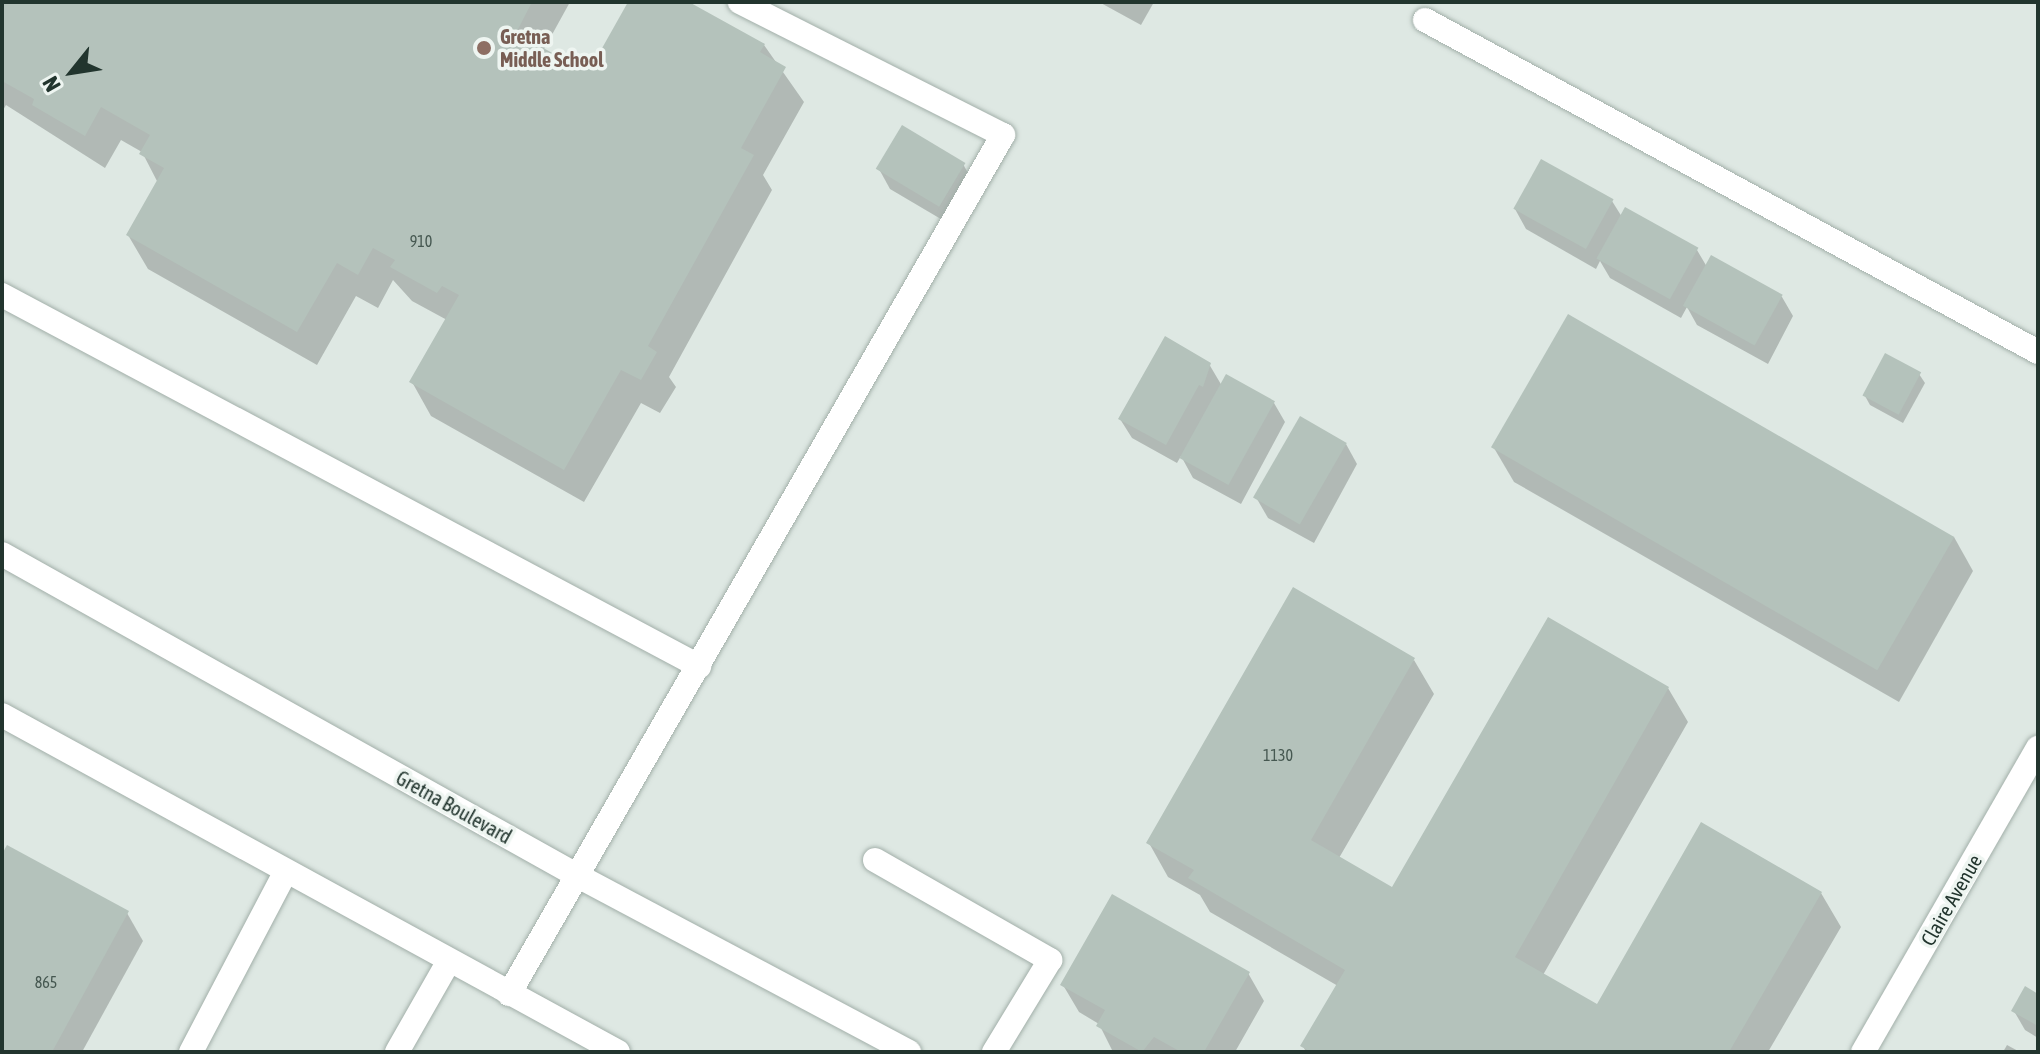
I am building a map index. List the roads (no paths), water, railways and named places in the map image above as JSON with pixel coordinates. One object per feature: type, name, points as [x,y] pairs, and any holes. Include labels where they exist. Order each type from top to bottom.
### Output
[{"type":"street","points":[[509,994],[1003,135],[740,2]]},
{"type":"street","points":[[1425,20],[2038,352]]},
{"type":"street","points":[[2,295],[699,666]]},
{"type":"street","name":"Gretna Boulevard","points":[[2,554],[578,876],[909,1052]]},
{"type":"street","points":[[2,715],[618,1052]]},
{"type":"street","name":"Claire Avenue","points":[[1863,1052],[2038,748]]},
{"type":"street","points":[[875,860],[1050,960],[994,1052]]},
{"type":"street","points":[[191,1052],[286,871]]},
{"type":"street","points":[[402,1050],[449,961]]},
{"type":"place","name":"Gretna Middle School","points":[[484,48]]}]
